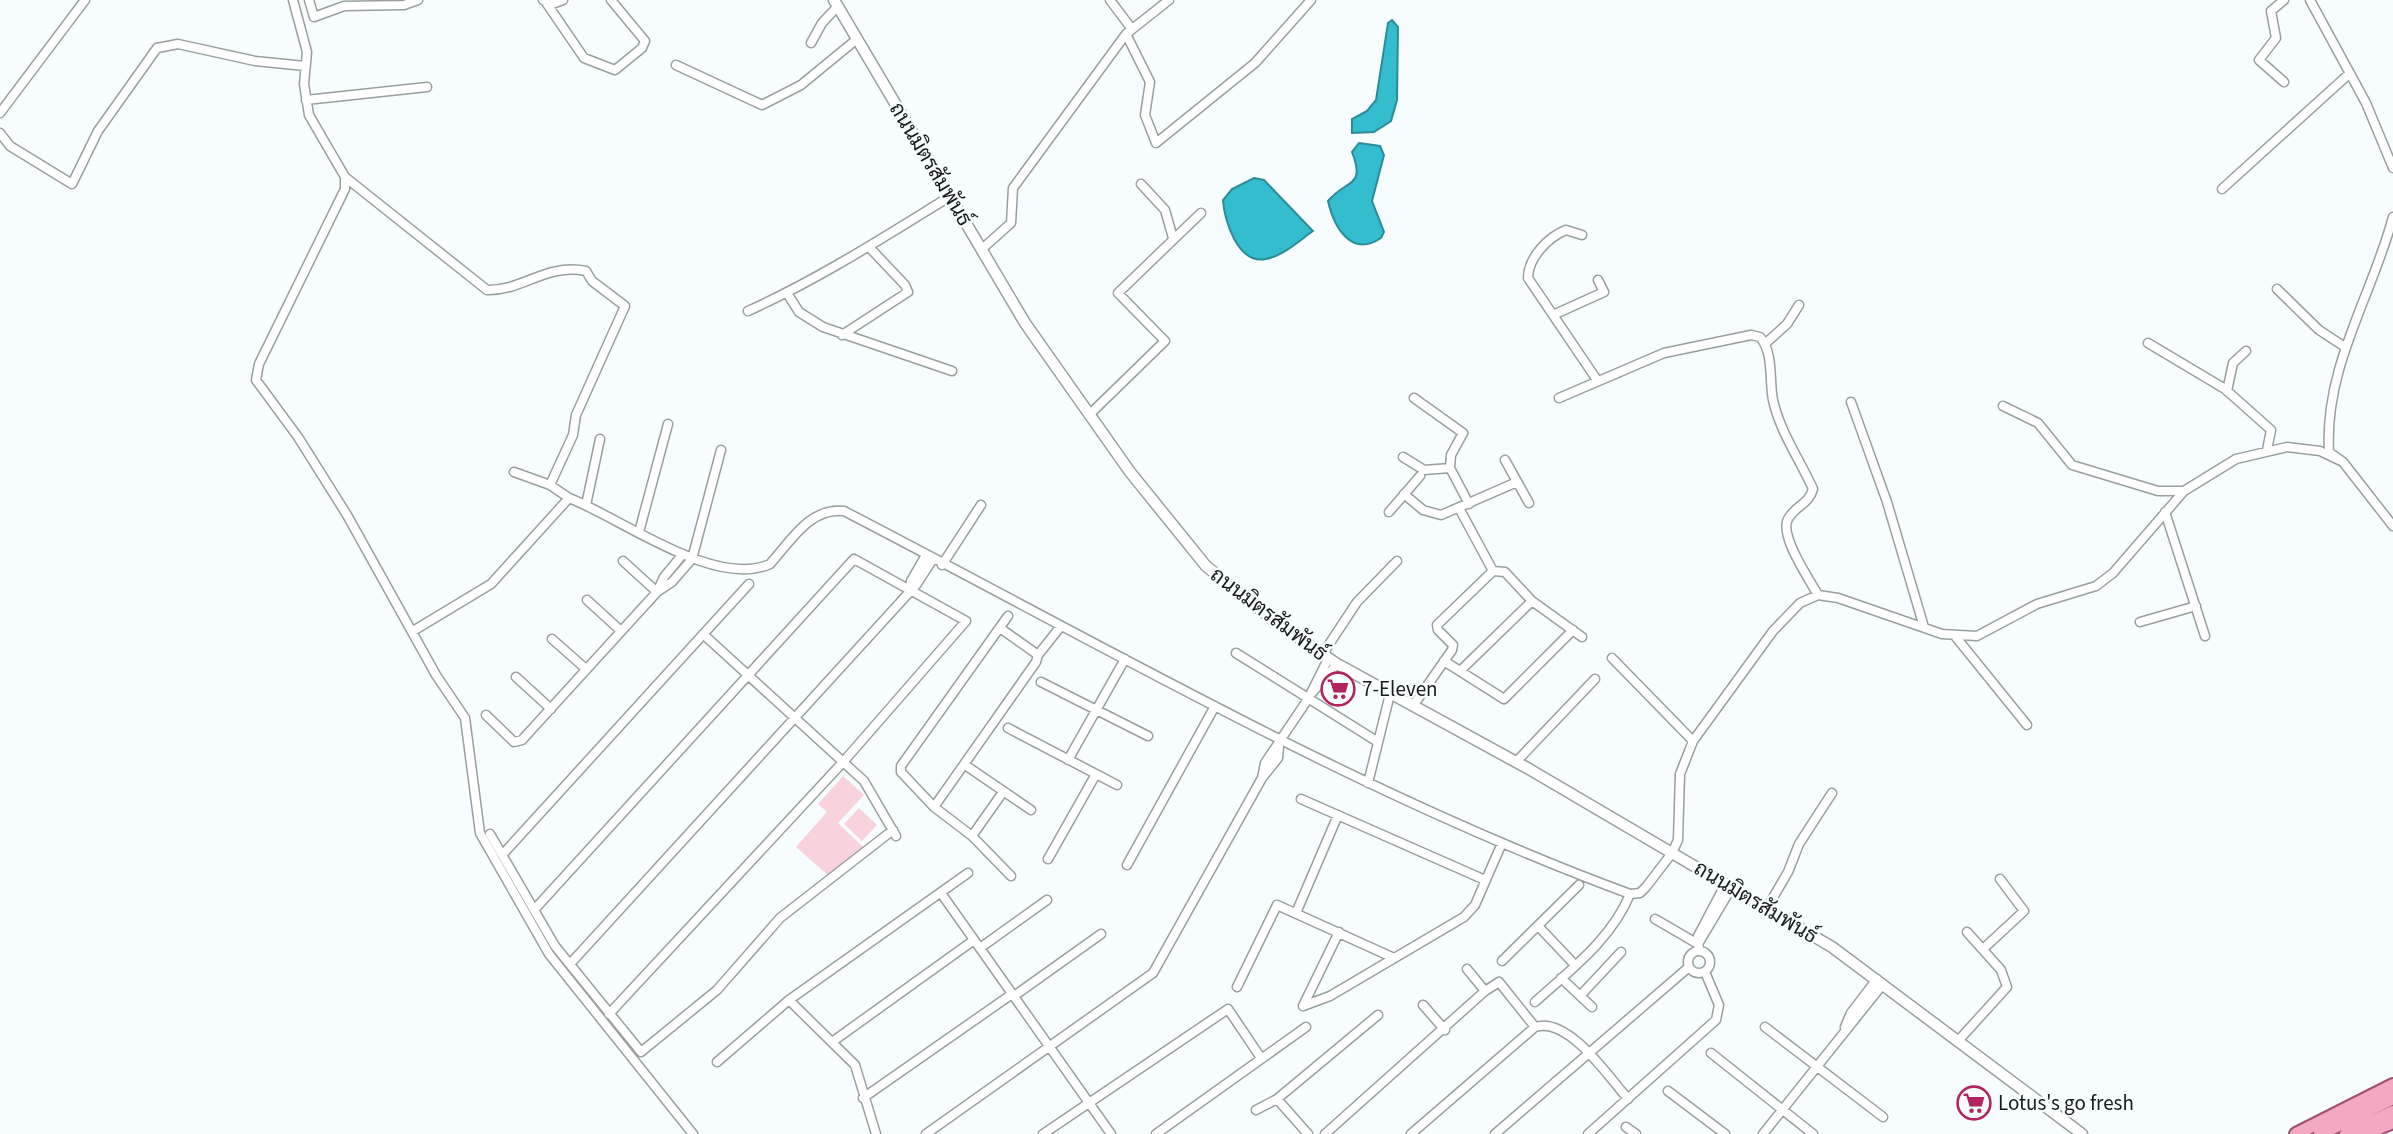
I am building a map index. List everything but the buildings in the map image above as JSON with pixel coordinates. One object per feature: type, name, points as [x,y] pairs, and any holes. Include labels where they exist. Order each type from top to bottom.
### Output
[{"type":"main road","points":[[2296,1134],[2322,1118],[2393,1085]]},
{"type":"main road","points":[[2320,1134],[2393,1098]]},
{"type":"main road","points":[[2346,1134],[2393,1112]]},
{"type":"main road","points":[[2310,1134],[2322,1118]]},
{"type":"main road","points":[[2364,1134],[2393,1122]]},
{"type":"street","points":[[0,113],[85,0]]},
{"type":"street","points":[[293,0],[307,52],[306,100],[323,144],[345,177],[487,290],[499,290],[544,272],[568,268],[586,271],[592,281],[625,306],[576,415],[573,435],[550,485]]},
{"type":"street","points":[[309,0],[314,17],[346,3],[404,5],[418,0]]},
{"type":"street","points":[[544,1],[552,4],[563,0]]},
{"type":"street","points":[[544,1],[584,58],[615,70],[642,48],[645,41],[611,0]]},
{"type":"street","points":[[1110,0],[1128,31],[1150,82],[1145,115],[1156,143],[1255,64],[1311,0]]},
{"type":"street","points":[[982,249],[1011,223],[1013,187],[1128,31],[1169,0]]},
{"type":"street","points":[[2284,0],[2271,11],[2276,38],[2259,60],[2284,82]]},
{"type":"street","points":[[2311,0],[2350,73],[2390,155],[2393,168]]},
{"type":"street","points":[[811,43],[836,3]]},
{"type":"street","name":"ถนนมิตรสัมพันธ์","points":[[836,3],[1025,323],[1129,472],[1206,566],[1252,605],[1329,659],[1516,761],[1832,947],[2082,1134]]},
{"type":"street","points":[[676,65],[762,105],[801,85],[857,39]]},
{"type":"street","points":[[0,133],[10,146],[72,184],[97,131],[157,48],[178,44],[254,61],[305,66]]},
{"type":"street","points":[[2222,189],[2350,73]]},
{"type":"street","points":[[306,100],[427,87]]},
{"type":"street","points":[[345,177],[345,189],[259,364],[256,380],[329,485],[414,631],[436,675],[465,718],[480,833],[549,954],[693,1134]]},
{"type":"street","points":[[1141,184],[1165,210],[1173,238]]},
{"type":"street","points":[[748,311],[787,293],[869,247],[949,197]]},
{"type":"street","points":[[1090,414],[1165,341],[1118,293],[1201,213]]},
{"type":"street","points":[[2393,217],[2390,235],[2345,347],[2331,396],[2328,428],[2329,452],[2343,462],[2393,526]]},
{"type":"street","points":[[1582,235],[1572,231],[1561,232],[1542,248],[1531,262],[1528,278],[1597,380]]},
{"type":"street","points":[[842,335],[908,292],[905,285],[869,247]]},
{"type":"street","points":[[1553,315],[1604,292],[1598,280]]},
{"type":"street","points":[[2277,289],[2319,330],[2345,347]]},
{"type":"street","points":[[787,293],[803,315],[842,335],[952,371]]},
{"type":"street","points":[[1766,343],[1787,324],[1799,305]]},
{"type":"street","points":[[1559,398],[1664,354],[1751,335],[1760,337],[1766,343],[1777,415],[1813,489],[1811,498],[1788,518],[1786,534],[1818,595]]},
{"type":"street","points":[[2148,343],[2227,391],[2271,430],[2267,450]]},
{"type":"street","points":[[2227,391],[2233,363],[2246,351]]},
{"type":"street","points":[[1414,398],[1463,433],[1451,455],[1450,468],[1469,504]]},
{"type":"street","points":[[1851,402],[1887,502],[1924,627]]},
{"type":"street","points":[[2003,406],[2038,423],[2072,465],[2158,491],[2184,491]]},
{"type":"street","points":[[639,532],[668,424]]},
{"type":"street","points":[[586,505],[600,439]]},
{"type":"street","points":[[514,472],[550,485],[569,498],[692,559],[739,568],[762,568],[770,564],[811,519],[831,509],[844,511],[942,565],[1216,706],[1280,743],[1502,843],[1630,894],[1640,893],[1646,887],[1672,853],[1678,839],[1680,774],[1693,741],[1787,613],[1800,603],[1818,595],[1838,598],[1955,636],[1977,636],[2037,604],[2096,586],[2113,573],[2184,491],[2236,458],[2287,447],[2320,450],[2343,462]]},
{"type":"street","points":[[486,715],[514,742],[522,740],[657,592],[672,582],[692,559],[721,450]]},
{"type":"street","points":[[1403,457],[1424,470],[1450,468]]},
{"type":"street","points":[[1505,460],[1529,503]]},
{"type":"street","points":[[1389,512],[1420,476]]},
{"type":"street","points":[[1404,494],[1431,514],[1441,515],[1517,482]]},
{"type":"street","points":[[414,631],[491,584],[569,498]]},
{"type":"street","points":[[942,565],[981,505]]},
{"type":"street","points":[[1460,508],[1493,571]]},
{"type":"street","points":[[2165,512],[2205,636]]},
{"type":"street","points":[[657,592],[664,577],[683,554]]},
{"type":"street","points":[[570,964],[910,590],[930,557]]},
{"type":"street","points":[[534,910],[854,559],[966,621],[844,761],[609,1014]]},
{"type":"street","points":[[623,561],[657,592]]},
{"type":"street","points":[[926,1134],[1153,973],[1262,778],[1265,763],[1310,696],[1357,602],[1397,561]]},
{"type":"street","points":[[1413,706],[1453,645],[1438,630],[1437,625],[1493,571],[1505,572],[1532,601],[1582,637]]},
{"type":"street","points":[[503,854],[748,584]]},
{"type":"street","points":[[587,600],[621,631]]},
{"type":"street","points":[[1461,670],[1532,601]]},
{"type":"street","points":[[2140,622],[2196,606]]},
{"type":"street","points":[[1008,617],[901,766],[905,778],[934,807],[972,836],[1011,876]]},
{"type":"street","points":[[934,807],[1059,625]]},
{"type":"street","points":[[1000,628],[1038,655]]},
{"type":"street","points":[[1444,660],[1504,699],[1573,630]]},
{"type":"street","points":[[490,834],[555,946],[641,1052],[717,990],[780,918],[895,833],[864,781],[703,634]]},
{"type":"street","points":[[1955,636],[2027,725]]},
{"type":"street","points":[[552,639],[586,669]]},
{"type":"street","points":[[1236,653],[1310,696],[1377,742]]},
{"type":"street","points":[[1068,760],[1122,658]]},
{"type":"street","points":[[1612,658],[1693,741]]},
{"type":"street","points":[[516,677],[551,709]]},
{"type":"street","points":[[1516,761],[1595,679]]},
{"type":"street","points":[[1041,682],[1148,736]]},
{"type":"street","points":[[1368,783],[1390,694]]},
{"type":"street","points":[[1127,865],[1216,706]]},
{"type":"street","points":[[1008,728],[1117,785]]},
{"type":"street","points":[[965,765],[1031,810]]},
{"type":"street","points":[[1048,859],[1096,774]]},
{"type":"street","points":[[972,836],[1003,792]]},
{"type":"street","points":[[1767,908],[1788,872],[1799,844],[1832,793]]},
{"type":"street","points":[[1301,799],[1485,880]]},
{"type":"street","points":[[1296,913],[1338,815]]},
{"type":"street","points":[[1339,932],[1303,1006],[1330,996],[1464,916],[1475,905],[1502,843]]},
{"type":"street","points":[[717,1062],[789,1000],[968,873]]},
{"type":"street","points":[[1983,949],[2024,911],[2023,905],[2000,879]]},
{"type":"street","points":[[1502,961],[1579,885]]},
{"type":"street","points":[[1495,1134],[1689,967],[1689,956],[1698,947],[1729,885]]},
{"type":"street","points":[[941,893],[1111,1134]]},
{"type":"street","points":[[1535,1002],[1601,939],[1625,908],[1630,894]]},
{"type":"street","points":[[832,1042],[1047,900]]},
{"type":"street","points":[[1237,987],[1277,905],[1394,958]]},
{"type":"street","points":[[1655,919],[1698,947],[1710,959],[1710,966],[1705,972],[1698,973],[1689,967]]},
{"type":"street","points":[[1539,927],[1575,965]]},
{"type":"street","points":[[1958,1041],[2007,987],[2001,970],[1967,932]]},
{"type":"street","points":[[863,1098],[1101,934]]},
{"type":"street","points":[[1580,996],[1621,952]]},
{"type":"street","points":[[1467,969],[1485,991]]},
{"type":"street","points":[[1588,1134],[1716,1020],[1719,1005],[1705,972]]},
{"type":"street","points":[[1561,978],[1592,1007]]},
{"type":"street","points":[[1325,1134],[1445,1030],[1485,991],[1499,982],[1535,1027]]},
{"type":"street","points":[[1763,1134],[1880,982]]},
{"type":"street","points":[[789,1000],[855,1065],[876,1134]]},
{"type":"street","points":[[1423,1005],[1445,1030]]},
{"type":"street","points":[[1043,1134],[1228,1009],[1261,1058]]},
{"type":"street","points":[[1256,1110],[1277,1098],[1378,1015]]},
{"type":"street","points":[[1411,1134],[1535,1027],[1549,1025],[1561,1028],[1588,1053],[1628,1099]]},
{"type":"street","points":[[1156,1134],[1306,1027]]},
{"type":"street","points":[[1765,1027],[1883,1117]]},
{"type":"street","points":[[1711,1053],[1813,1134]]},
{"type":"street","points":[[1668,1091],[1725,1134]]},
{"type":"street","points":[[1277,1098],[1308,1134]]},
{"type":"street","points":[[1626,1126],[1636,1134]]},
{"type":"shaded area","points":[[843,776],[864,795],[838,823],[864,848],[830,877],[796,847],[827,812],[818,804]]},
{"type":"shaded area","points":[[859,808],[877,825],[862,841],[844,824]]},
{"type":"water","points":[[1392,20],[1398,27],[1397,100],[1391,121],[1374,132],[1352,133],[1352,119],[1367,111],[1376,100],[1388,23]]},
{"type":"water","points":[[1359,143],[1380,146],[1384,155],[1372,201],[1384,232],[1381,238],[1361,244],[1353,242],[1339,229],[1328,201],[1355,178],[1357,172],[1352,152]]},
{"type":"water","points":[[1254,178],[1264,180],[1313,231],[1285,251],[1266,259],[1256,259],[1240,248],[1234,239],[1224,209],[1223,200],[1232,189]]},
{"type":"place","name":"7-Eleven","points":[[1338,689]]},
{"type":"place","name":"Lotus's go fresh","points":[[1974,1103]]}]
